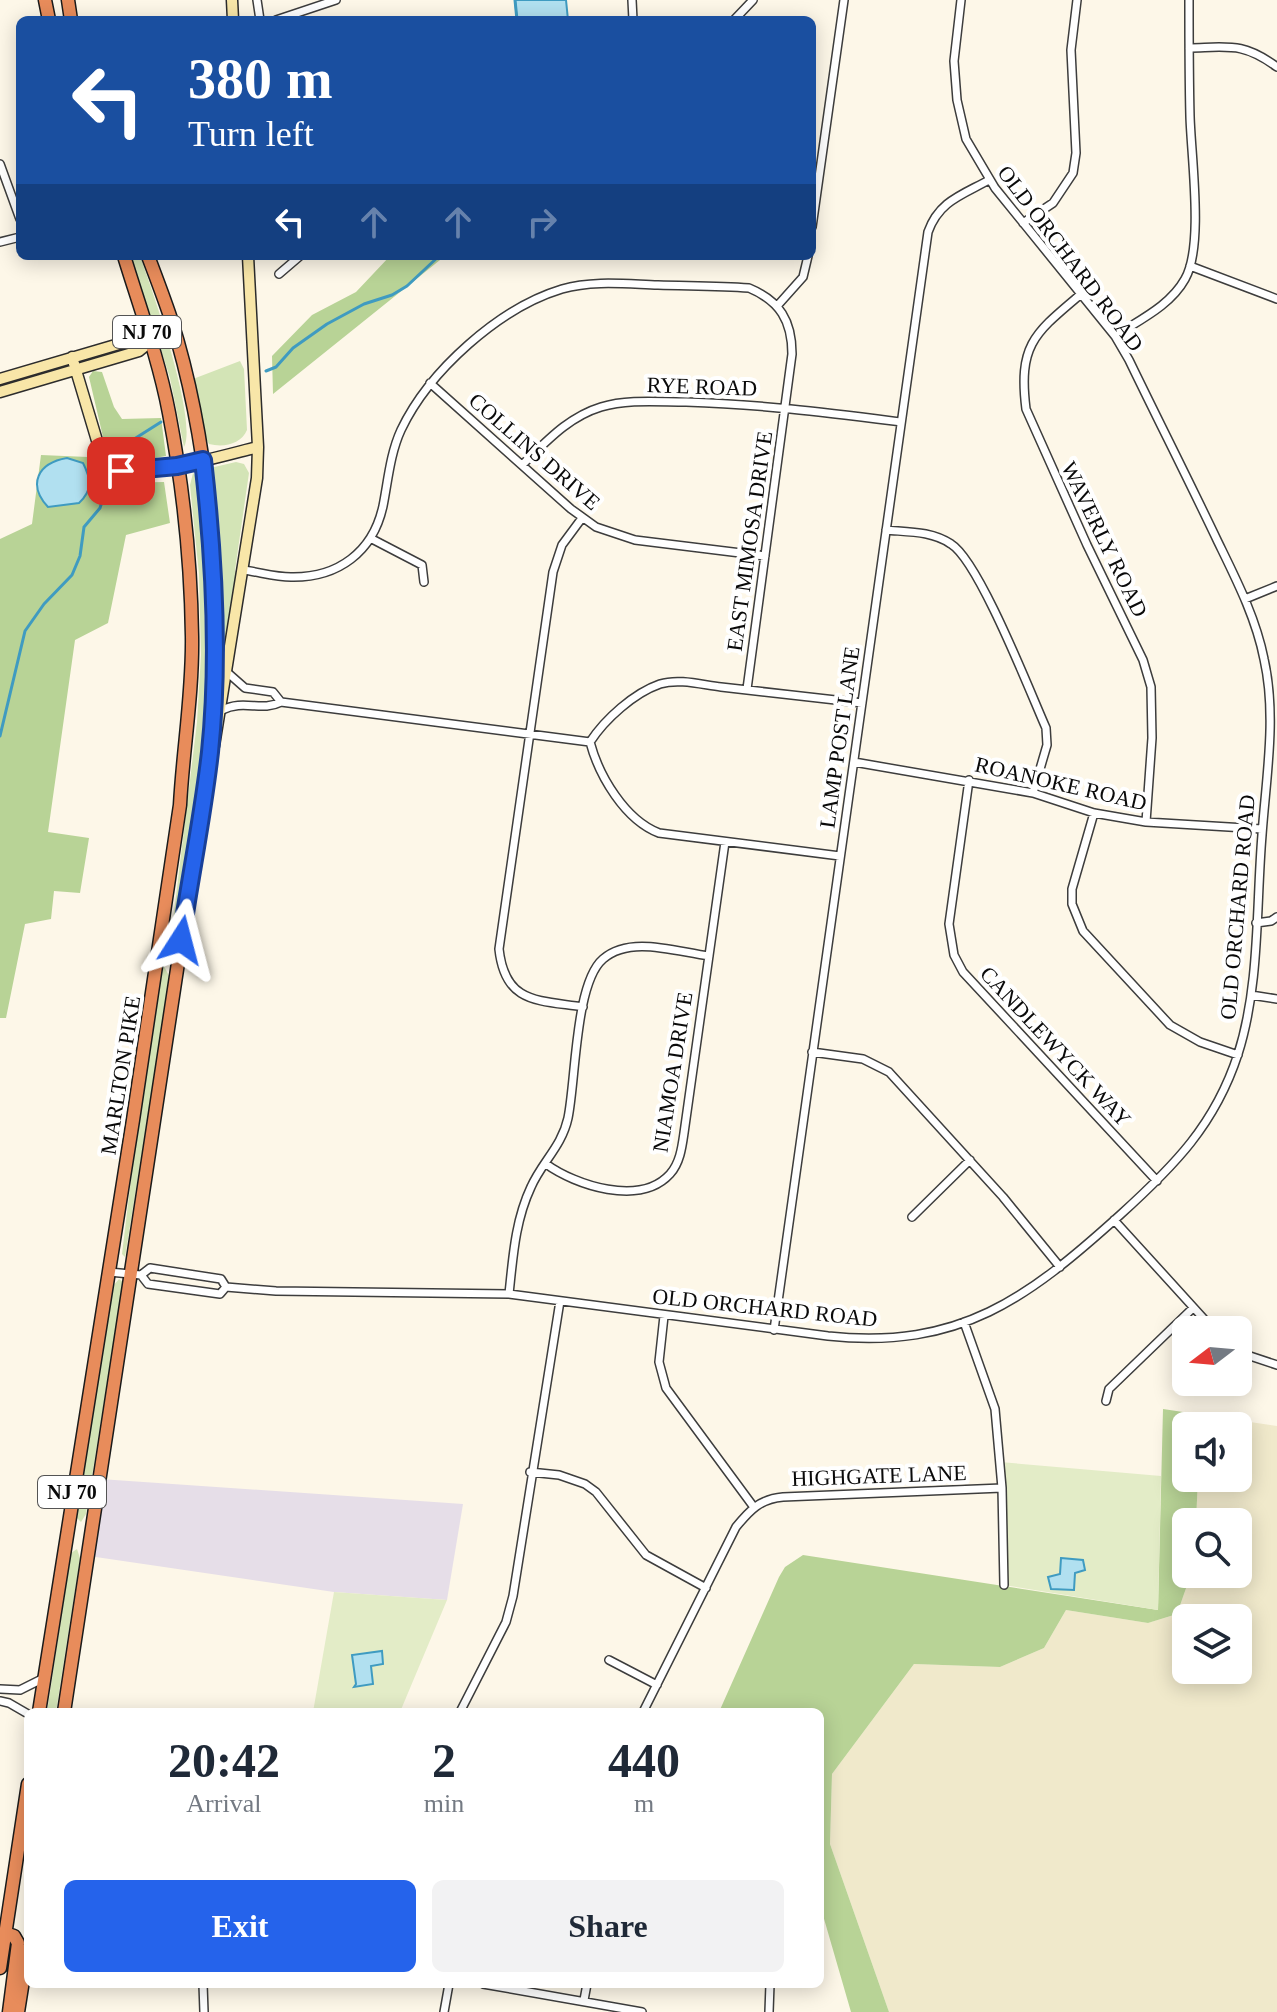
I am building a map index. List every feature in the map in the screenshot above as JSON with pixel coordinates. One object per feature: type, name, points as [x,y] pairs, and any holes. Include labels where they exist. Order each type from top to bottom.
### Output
[{"type":"highway","name":"MARLTON PIKE","points":[[40,1708],[161,935],[180,805],[190,693],[192,636],[187,545],[177,466],[168,409],[125,260]]},
{"type":"highway","name":"MARLTON PIKE","points":[[65,1708],[136,1275],[174,979],[206,779],[214,691],[214,611],[203,460],[171,318],[149,260]]},
{"type":"highway","points":[[161,935],[163,958],[174,979]]},
{"type":"highway","points":[[0,1968],[2,1931],[24,1807]]},
{"type":"highway","points":[[2,1931],[14,1936],[18,1943],[9,2012]]},
{"type":"highway","points":[[18,2012],[24,1979]]},
{"type":"street","points":[[288,16],[336,0]]},
{"type":"street","points":[[738,16],[753,0]]},
{"type":"street","points":[[816,173],[844,0]]},
{"type":"street","name":"OLD ORCHARD ROAD","points":[[226,1287],[276,1291],[509,1294],[851,1339],[929,1332],[964,1322],[1013,1301],[1060,1267],[1157,1181],[1203,1129],[1225,1089],[1238,1055],[1251,995],[1262,829],[1273,764],[1273,696],[1245,599],[1115,336],[989,180],[966,139],[957,100],[954,61],[961,0]]},
{"type":"street","points":[[1023,223],[1053,203],[1073,173],[1076,153],[1071,50],[1077,0]]},
{"type":"street","points":[[1115,336],[1166,302],[1177,291],[1190,266],[1194,217],[1189,0]]},
{"type":"street","points":[[1189,48],[1246,49],[1277,67]]},
{"type":"street","points":[[0,164],[16,208]]},
{"type":"street","name":"LAMP POST LANE","points":[[774,1330],[928,232],[942,206],[989,180]]},
{"type":"street","points":[[206,779],[222,710],[257,478],[248,260]]},
{"type":"street","points":[[279,274],[295,260]]},
{"type":"street","points":[[243,570],[288,577],[321,574],[348,561],[372,539],[383,508],[390,465],[400,433],[413,407],[448,364],[512,313],[542,297],[576,286],[601,283],[749,288],[765,294],[778,305],[803,277],[807,260]]},
{"type":"street","points":[[1190,266],[1277,299]]},
{"type":"street","name":"WAVERLY ROAD","points":[[1081,294],[1040,328],[1029,346],[1023,387],[1026,409],[1143,660],[1151,687],[1152,738],[1146,822]]},
{"type":"street","name":"EAST MIMOSA DRIVE","points":[[747,689],[792,336],[778,305]]},
{"type":"street","points":[[0,379],[136,339],[148,342]]},
{"type":"street","points":[[0,392],[139,351],[148,342]]},
{"type":"street","points":[[72,357],[101,454],[107,464],[121,471],[177,466],[258,447]]},
{"type":"street","name":"COLLINS DRIVE","points":[[430,383],[596,527],[635,540],[765,556]]},
{"type":"street","name":"RYE ROAD","points":[[522,465],[577,418],[621,403],[748,404],[901,422]]},
{"type":"street","points":[[582,518],[555,559],[499,949],[501,967],[507,981],[517,992],[529,999],[583,1007]]},
{"type":"street","points":[[886,530],[933,535],[949,542],[959,549],[975,573],[1046,728],[1047,745],[1033,793]]},
{"type":"street","points":[[372,539],[422,565],[424,582]]},
{"type":"street","points":[[1245,599],[1277,586]]},
{"type":"street","points":[[228,673],[245,688],[273,692],[281,702]]},
{"type":"street","points":[[840,856],[659,833],[638,822],[616,795],[595,761],[590,742],[599,728],[644,692],[673,682],[862,703]]},
{"type":"street","points":[[222,710],[233,704],[271,707],[281,702],[590,742]]},
{"type":"street","name":"ROANOKE ROAD","points":[[854,762],[1033,793],[1094,813],[1146,822],[1262,829]]},
{"type":"street","name":"CANDLEWYCK WAY","points":[[969,780],[949,924],[954,955],[963,972],[1157,1181]]},
{"type":"street","points":[[1094,813],[1072,889],[1072,904],[1083,931],[1170,1025],[1200,1042],[1238,1055]]},
{"type":"street","name":"NIAMOA DRIVE","points":[[546,1164],[581,1184],[632,1191],[659,1183],[669,1175],[681,1150],[725,842]]},
{"type":"street","points":[[1256,923],[1277,917]]},
{"type":"street","points":[[509,1294],[519,1215],[532,1183],[560,1144],[568,1119],[589,977],[605,957],[616,950],[640,946],[709,956]]},
{"type":"street","points":[[1251,995],[1277,999]]},
{"type":"street","points":[[812,1052],[863,1059],[889,1072],[970,1160],[1060,1267]]},
{"type":"street","points":[[912,1217],[970,1160]]},
{"type":"street","points":[[1114,1220],[1201,1316]]},
{"type":"street","name":"OLD ORCHARD ROAD","points":[[136,1275],[150,1268],[221,1279],[226,1287]]},
{"type":"street","name":"OLD ORCHARD ROAD","points":[[109,1272],[136,1275],[148,1284],[220,1294],[226,1287]]},
{"type":"street","points":[[462,1708],[506,1622],[513,1596],[530,1472],[560,1301]]},
{"type":"street","points":[[1106,1401],[1109,1389],[1193,1308]]},
{"type":"street","points":[[645,1708],[736,1527],[753,1506],[666,1388],[659,1362],[664,1316]]},
{"type":"street","points":[[964,1322],[995,1409],[1002,1488],[1004,1585]]},
{"type":"street","points":[[1252,1357],[1277,1365]]},
{"type":"street","points":[[530,1472],[559,1475],[585,1484],[596,1492],[646,1555],[706,1588]]},
{"type":"street","name":"HIGHGATE LANE","points":[[753,1506],[777,1497],[1002,1488]]},
{"type":"street","points":[[609,1660],[657,1685]]},
{"type":"street","points":[[0,1689],[20,1690],[44,1678]]},
{"type":"street","points":[[0,1701],[24,1711]]},
{"type":"street","points":[[203,1988],[204,2012]]},
{"type":"street","points":[[444,2012],[448,1988]]},
{"type":"street","points":[[508,1988],[642,2012]]},
{"type":"street","points":[[584,2000],[586,1988]]},
{"type":"street","points":[[769,2012],[770,1988]]},
{"type":"shaded area","points":[[1252,1422],[1277,1426],[1277,2012],[889,2012],[830,1844],[832,1774],[914,1664],[1000,1667],[1044,1648],[1066,1610],[1148,1623],[1172,1616],[1172,1684],[1252,1684],[1252,1604],[1180,1604],[1186,1588],[1252,1588],[1252,1508],[1197,1508],[1197,1492],[1252,1492]]},
{"type":"shaded area","points":[[100,1479],[463,1504],[447,1600],[334,1592],[89,1556]]},
{"type":"green space","points":[[132,260],[141,260],[172,354],[185,411],[187,433],[184,447],[170,378]]},
{"type":"green space","points":[[386,260],[440,260],[273,394],[272,356],[312,315],[356,292]]},
{"type":"green space","points":[[240,361],[244,369],[247,430],[241,439],[231,444],[209,444],[204,435],[193,379]]},
{"type":"green space","points":[[93,371],[102,372],[114,407],[122,419],[161,418],[166,456],[120,464],[107,454],[89,377]]},
{"type":"green space","points":[[41,455],[88,457],[116,483],[164,482],[170,523],[126,535],[108,623],[75,640],[48,832],[89,838],[80,893],[54,891],[51,919],[25,924],[6,1018],[0,1018],[0,539],[32,524]]},
{"type":"green space","points":[[236,462],[244,464],[249,473],[235,570],[238,577],[223,669],[222,586],[210,468]]},
{"type":"green space","points":[[193,473],[196,476],[205,563],[208,637],[205,711],[199,791],[172,959],[170,946],[197,722],[201,655],[199,574],[190,485]]},
{"type":"green space","points":[[163,964],[170,978],[125,1257],[122,1254],[138,1121]]},
{"type":"green space","points":[[119,1279],[123,1282],[86,1514],[81,1522],[77,1514],[113,1286]]},
{"type":"green space","points":[[1163,1409],[1183,1412],[1172,1412],[1172,1492],[1197,1492],[1197,1508],[1172,1508],[1172,1588],[1186,1588],[1180,1604],[1172,1604],[1172,1616],[1148,1623],[1066,1610],[1044,1648],[1000,1667],[914,1664],[832,1774],[830,1844],[889,2012],[851,2012],[824,1919],[824,1708],[721,1708],[779,1577],[785,1567],[803,1555],[1158,1610]]},
{"type":"green space","points":[[1000,1462],[1161,1476],[1158,1610],[1004,1585]]},
{"type":"green space","points":[[77,1549],[80,1558],[57,1708],[48,1708],[71,1553]]},
{"type":"green space","points":[[334,1592],[447,1600],[402,1708],[314,1708]]},
{"type":"water","points":[[515,0],[566,0],[568,16],[517,16]]},
{"type":"water","points":[[67,458],[83,463],[89,489],[79,503],[48,507],[38,490],[39,476],[49,465]]},
{"type":"water","points":[[1061,1558],[1083,1560],[1085,1570],[1075,1573],[1074,1590],[1051,1589],[1048,1577],[1060,1574]]},
{"type":"water","points":[[382,1651],[383,1664],[371,1666],[373,1684],[354,1687],[352,1655]]},
{"type":"waterway","points":[[515,0],[517,16]]},
{"type":"waterway","points":[[266,371],[276,367],[293,348],[327,324],[407,286],[435,260]]},
{"type":"waterway","points":[[115,461],[131,441],[161,422]]},
{"type":"waterway","points":[[0,736],[25,631],[44,604],[72,575],[80,556],[84,527],[100,508],[110,476]]},
{"type":"route","points":[[121,471],[177,466],[203,460],[214,611],[214,691],[210,752],[181,940]]}]
